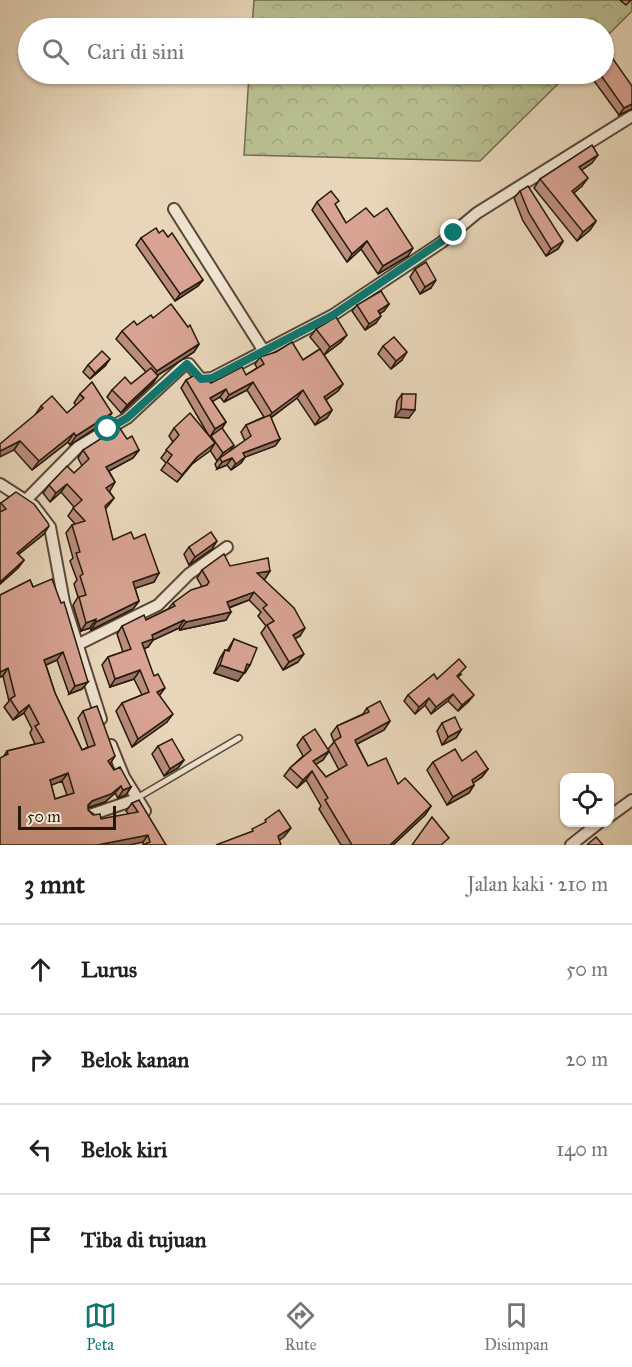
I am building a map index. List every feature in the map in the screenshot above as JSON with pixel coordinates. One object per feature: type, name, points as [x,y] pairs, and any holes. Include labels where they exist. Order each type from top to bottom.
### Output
[{"type":"street","points":[[26,500],[78,447],[127,418],[184,365],[189,364],[201,379],[206,380],[265,352],[333,315],[442,242],[477,213],[632,116]]},
{"type":"street","points":[[174,209],[265,352]]},
{"type":"street","points":[[0,484],[26,500],[41,513],[50,527],[64,602],[116,760],[153,825]]},
{"type":"street","points":[[77,645],[158,605],[189,574],[227,547]]},
{"type":"street","points":[[90,815],[137,799]]},
{"type":"street","points":[[614,813],[632,800]]},
{"type":"street","points":[[571,845],[594,827]]},
{"type":"lane","points":[[137,799],[239,738]]},
{"type":"green space","points":[[254,0],[632,0],[632,11],[614,29],[614,18],[253,18]]},
{"type":"green space","points":[[248,84],[558,84],[480,161],[244,155]]},
{"type":"building","points":[[614,60],[632,86],[632,104],[624,108],[607,84],[614,84]]},
{"type":"building","points":[[592,145],[598,155],[579,167],[588,178],[572,191],[596,221],[583,232],[540,179]]},
{"type":"building","points":[[528,186],[563,241],[551,249],[529,213],[520,191]]},
{"type":"building","points":[[331,191],[339,201],[335,204],[346,223],[366,208],[374,217],[387,208],[413,248],[383,266],[367,241],[352,254],[317,202]]},
{"type":"building","points":[[156,228],[159,233],[163,230],[168,237],[172,233],[203,280],[180,294],[141,238]]},
{"type":"building","points":[[426,262],[436,280],[425,287],[415,269]]},
{"type":"building","points":[[381,291],[389,304],[378,311],[381,316],[369,324],[357,305]]},
{"type":"building","points":[[171,304],[188,327],[190,325],[199,344],[157,371],[122,331],[134,321],[137,325],[151,315],[153,318]]},
{"type":"building","points":[[336,317],[347,335],[330,347],[316,329]]},
{"type":"building","points":[[394,337],[407,352],[396,361],[383,346]]},
{"type":"building","points":[[292,342],[303,360],[320,349],[343,384],[324,397],[332,410],[320,418],[303,390],[272,413],[253,382],[229,395],[226,389],[210,398],[226,422],[215,429],[186,380],[198,373],[211,383],[242,367],[246,375],[264,364],[260,357],[276,352]]},
{"type":"building","points":[[102,351],[110,359],[95,373],[88,365]]},
{"type":"building","points":[[151,368],[158,376],[127,405],[112,390],[125,377],[131,384]]},
{"type":"building","points":[[92,382],[112,413],[76,436],[74,433],[39,461],[20,441],[0,451],[0,444],[43,408],[41,406],[52,396],[67,413],[84,398],[80,394]]},
{"type":"building","points":[[402,394],[416,394],[415,410],[401,409]]},
{"type":"building","points":[[190,413],[215,443],[197,457],[182,475],[167,462],[172,455],[166,450],[179,435],[174,428]]},
{"type":"building","points":[[270,415],[280,439],[243,453],[245,457],[236,464],[232,458],[222,462],[220,458],[251,436],[246,425]]},
{"type":"building","points":[[119,427],[127,439],[132,436],[139,450],[106,467],[115,482],[106,488],[114,498],[105,506],[113,540],[131,532],[134,539],[145,534],[159,573],[133,582],[139,601],[96,622],[96,619],[86,623],[79,597],[86,595],[80,576],[83,574],[76,553],[80,552],[72,525],[85,521],[73,508],[82,500],[67,484],[56,493],[49,485],[67,466],[74,473],[89,459],[83,450]]},
{"type":"building","points":[[222,428],[234,445],[223,453],[211,436]]},
{"type":"building","points":[[16,492],[34,504],[49,526],[17,553],[24,560],[0,582],[0,512],[6,509],[1,503]]},
{"type":"building","points":[[211,532],[217,541],[195,557],[189,547]]},
{"type":"building","points":[[224,554],[230,566],[268,558],[270,571],[257,573],[294,608],[305,628],[293,635],[304,654],[289,662],[267,625],[274,621],[263,608],[267,605],[254,592],[227,602],[231,612],[186,622],[184,620],[152,635],[153,639],[142,643],[154,676],[158,674],[165,688],[157,692],[173,714],[138,739],[122,703],[149,692],[140,670],[115,679],[108,657],[131,649],[122,626],[144,615],[146,620],[175,606],[173,603],[191,590],[207,585],[209,582],[202,570]]},
{"type":"building","points":[[52,579],[61,603],[64,602],[88,682],[75,686],[63,652],[44,660],[55,693],[82,750],[95,745],[83,711],[97,706],[115,756],[108,761],[114,770],[120,767],[131,787],[123,790],[121,786],[111,794],[92,801],[88,805],[88,810],[93,815],[100,814],[101,819],[138,812],[132,803],[139,800],[166,845],[143,845],[150,842],[148,835],[97,845],[0,845],[0,758],[8,754],[7,751],[44,742],[35,726],[39,724],[29,705],[19,713],[10,699],[15,696],[8,668],[0,672],[0,595],[30,580],[33,587]],"holes":[[[68,773],[74,793],[55,799],[50,780]]]},
{"type":"building","points":[[234,639],[257,648],[244,673],[220,665],[225,650],[229,651]]},
{"type":"building","points":[[459,659],[466,667],[457,676],[474,695],[462,705],[453,694],[436,707],[429,698],[419,707],[408,695],[434,674],[437,679]]},
{"type":"building","points":[[380,701],[390,721],[355,740],[356,743],[368,766],[386,758],[398,784],[405,778],[431,806],[390,845],[352,845],[325,800],[328,798],[312,771],[303,780],[290,768],[311,750],[303,737],[315,729],[329,751],[313,761],[326,777],[347,765],[334,741],[341,737],[337,726],[369,712],[367,708]]},
{"type":"building","points":[[455,717],[461,730],[448,737],[442,723]]},
{"type":"building","points":[[172,739],[184,760],[170,769],[158,746]]},
{"type":"building","points":[[455,749],[462,761],[476,751],[488,769],[472,780],[474,785],[453,797],[433,762]]},
{"type":"building","points":[[279,810],[291,828],[278,836],[281,845],[216,845],[253,831],[252,829],[266,822],[265,820]]},
{"type":"building","points":[[432,817],[449,838],[441,845],[412,845]]},
{"type":"building","points":[[596,837],[603,845],[587,845]]},
{"type":"route","points":[[108,429],[127,418],[187,364],[204,380],[282,344],[333,315],[374,285],[454,233]]}]
